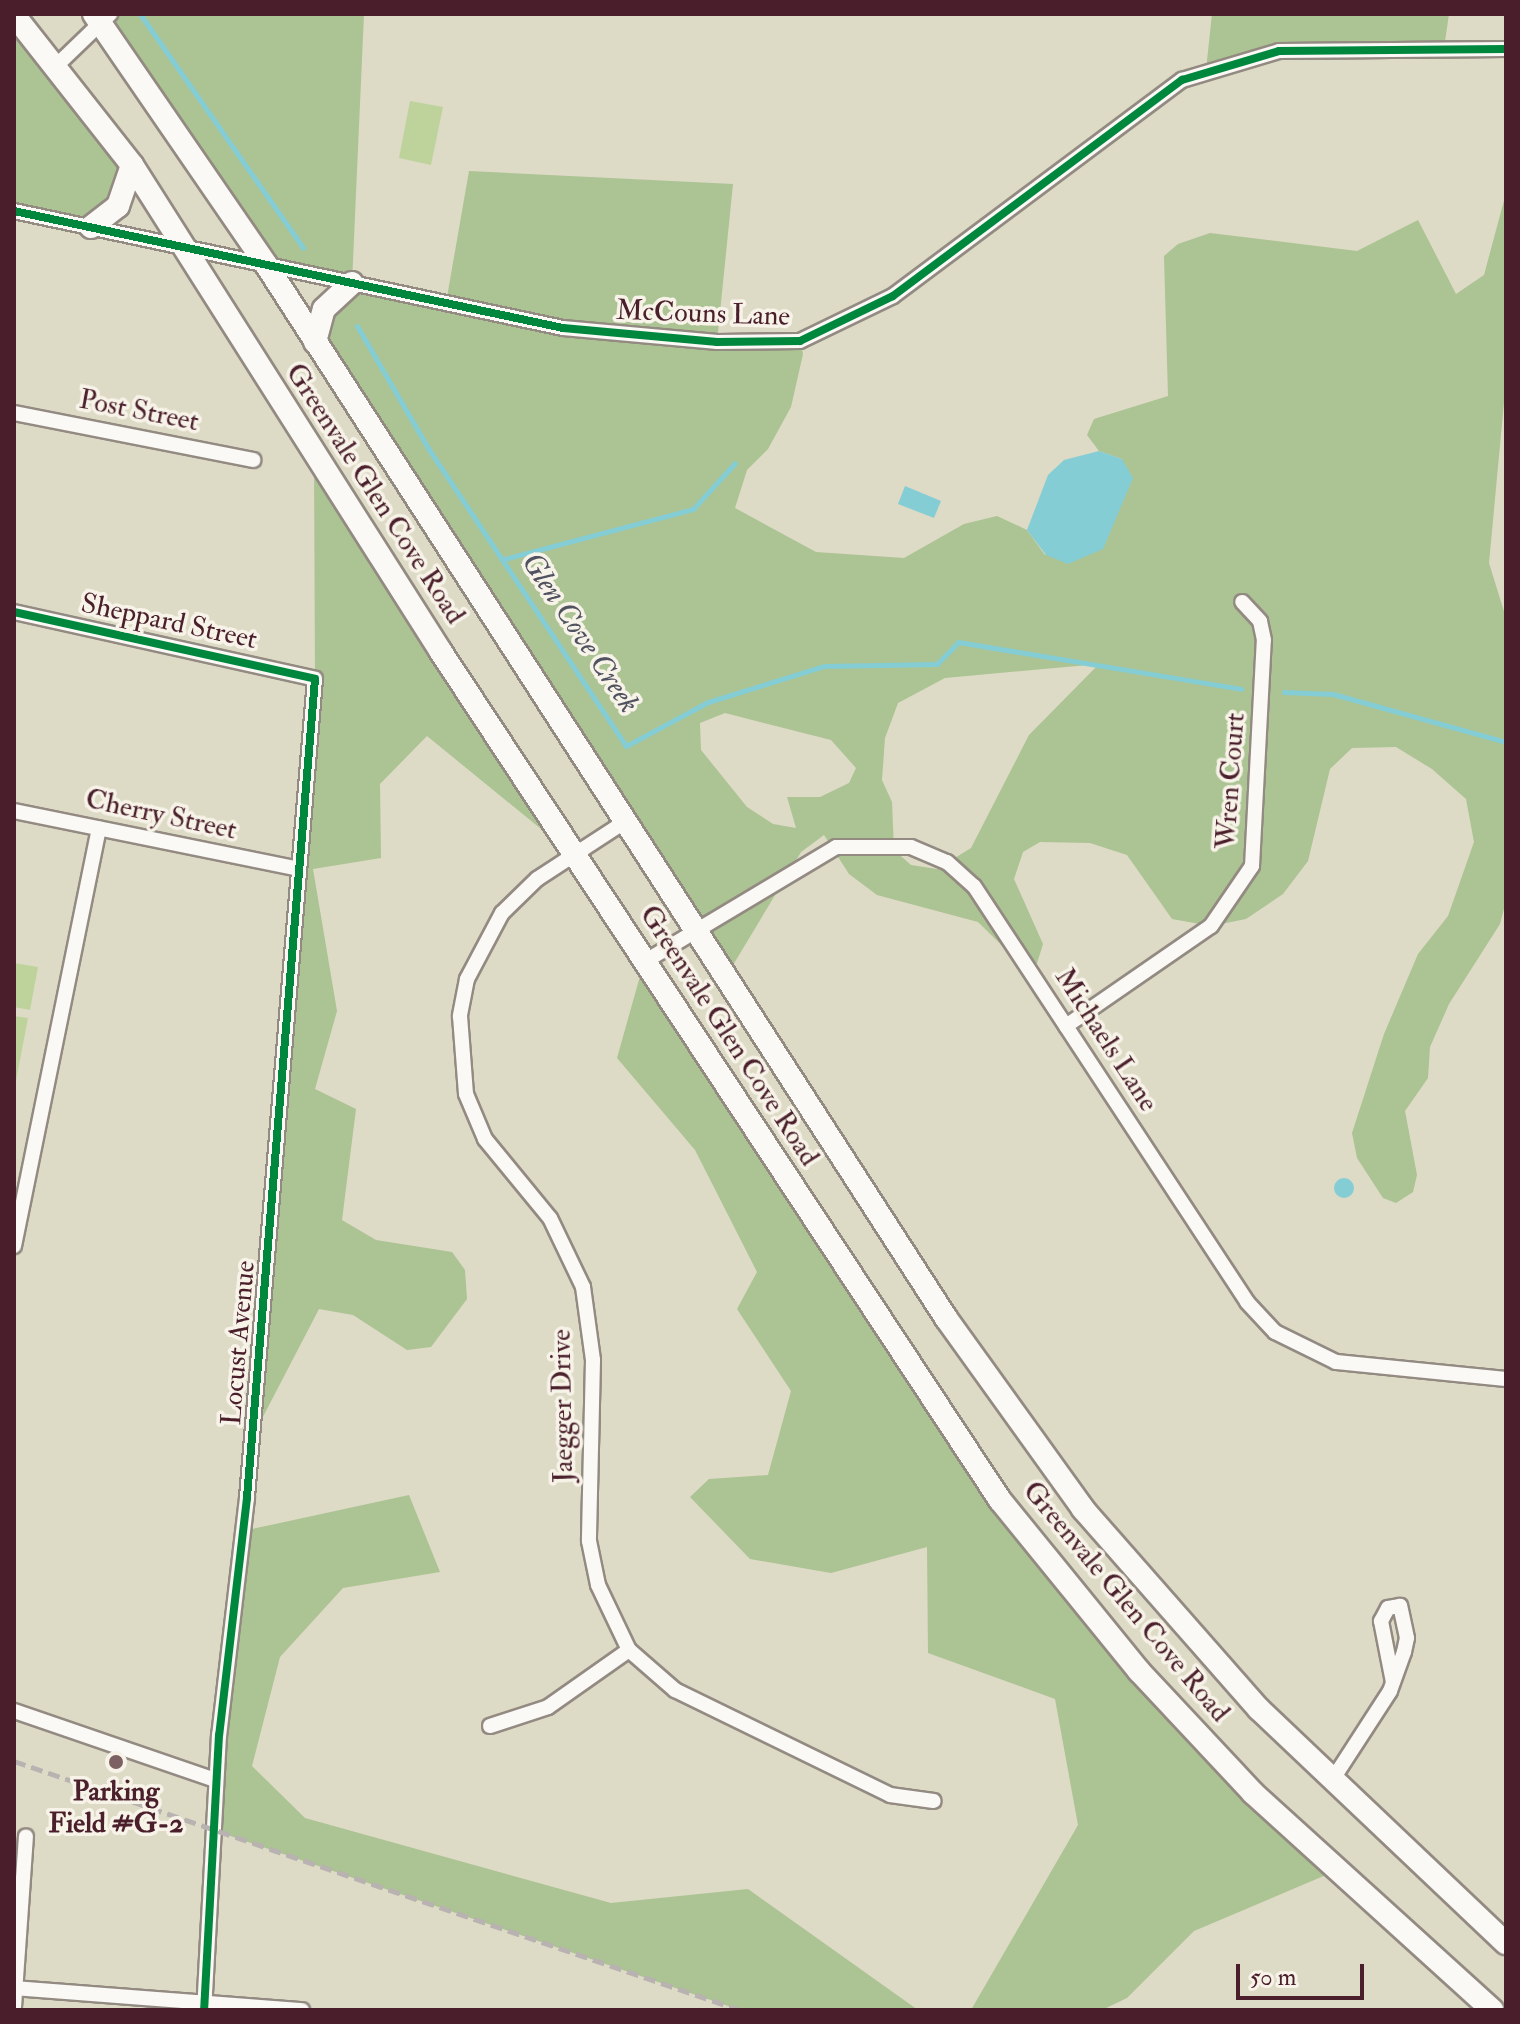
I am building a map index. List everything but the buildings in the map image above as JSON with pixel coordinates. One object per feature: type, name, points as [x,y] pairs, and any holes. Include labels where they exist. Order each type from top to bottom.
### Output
[{"type":"main road","name":"Greenvale Glen Cove Road","points":[[14,15],[57,65],[132,165],[180,245],[573,855],[908,1368],[1063,1582],[1253,1793],[1492,2010]]},
{"type":"main road","name":"Greenvale Glen Cove Road","points":[[102,17],[267,266],[946,1318],[1083,1509],[1137,1578],[1331,1782],[1506,1943]]},
{"type":"main road","points":[[91,227],[118,206],[132,165]]},
{"type":"main road","points":[[315,342],[324,309],[352,283]]},
{"type":"street","points":[[57,65],[102,17]]},
{"type":"street","name":"McCouns Lane","points":[[14,211],[563,328],[746,344],[800,341],[893,296],[1182,80],[1279,51],[1506,49]]},
{"type":"street","name":"Post Street","points":[[14,413],[253,460]]},
{"type":"street","name":"Wren Court","points":[[1066,1026],[1211,926],[1252,866],[1264,640],[1260,621],[1242,602]]},
{"type":"street","name":"Sheppard Street","points":[[14,612],[315,679]]},
{"type":"street","name":"Locust Avenue","points":[[204,2005],[216,1780],[253,1436],[315,679]]},
{"type":"street","name":"Cherry Street","points":[[14,811],[298,869]]},
{"type":"street","name":"Jaegger Drive","points":[[626,821],[518,894],[483,942],[467,979],[459,1050],[485,1139],[550,1218],[583,1287],[593,1360],[589,1541],[598,1585],[629,1650],[675,1690],[749,1730],[890,1795],[934,1801]]},
{"type":"street","points":[[14,1246],[99,829]]},
{"type":"street","name":"Michaels Lane","points":[[644,962],[836,847],[911,847],[947,862],[974,886],[1247,1302],[1275,1332],[1336,1362],[1506,1379]]},
{"type":"street","points":[[490,1726],[548,1707],[629,1650]]},
{"type":"street","points":[[1331,1782],[1393,1682]]},
{"type":"street","points":[[14,1711],[216,1780]]},
{"type":"street","points":[[14,2007],[26,1836]]},
{"type":"street","points":[[15,1988],[204,2005],[302,2010]]},
{"type":"green space","points":[[96,14],[364,14],[352,283],[446,303],[469,171],[733,184],[717,342],[800,341],[803,354],[791,407],[768,449],[747,470],[735,508],[816,552],[904,558],[964,524],[997,516],[1027,530],[1045,555],[1122,459],[1099,451],[1087,435],[1094,419],[1168,396],[1164,256],[1178,244],[1210,233],[1357,251],[1418,220],[1456,294],[1484,275],[1506,193],[1506,381],[1489,563],[1506,618],[1506,901],[1500,924],[1449,1004],[1430,1047],[1428,1078],[1405,1111],[1417,1175],[1413,1192],[1396,1203],[1383,1198],[1357,1158],[1352,1133],[1384,1034],[1418,954],[1448,916],[1474,842],[1466,799],[1432,769],[1396,747],[1352,748],[1330,769],[1308,861],[1283,894],[1246,919],[1211,926],[1172,919],[1127,855],[1090,843],[1040,842],[1023,852],[1014,879],[1043,944],[1033,976],[978,922],[877,895],[849,874],[824,835],[801,852],[727,975],[315,342],[351,284],[267,266]],"holes":[[[1099,664],[1029,735],[971,848],[937,869],[911,865],[894,850],[892,802],[882,780],[885,738],[898,703],[945,678]],[[725,713],[831,740],[856,768],[849,783],[820,797],[787,797],[796,828],[773,824],[747,807],[701,750],[700,723]]]},
{"type":"green space","points":[[1212,14],[1449,14],[1444,48],[1326,48],[1206,70]]},
{"type":"green space","points":[[14,15],[132,165],[97,228],[14,211]]},
{"type":"green space","points":[[410,101],[443,107],[431,165],[399,158]]},
{"type":"green space","points":[[314,454],[573,855],[427,736],[380,784],[381,858],[313,869],[337,1011],[315,1089],[356,1109],[342,1220],[376,1240],[452,1252],[465,1270],[467,1299],[431,1347],[407,1350],[353,1315],[319,1309],[253,1436],[315,679]]},
{"type":"green space","points":[[644,962],[1000,1500],[1333,1872],[1194,1931],[1127,1998],[1102,2010],[971,2010],[1078,1825],[1055,1699],[928,1653],[927,1547],[831,1573],[750,1559],[690,1497],[709,1479],[768,1475],[791,1391],[737,1309],[757,1272],[695,1150],[617,1058]]},
{"type":"green space","points":[[14,963],[38,967],[30,1010],[14,1007]]},
{"type":"green space","points":[[14,1016],[28,1018],[14,1091]]},
{"type":"green space","points":[[409,1495],[440,1572],[343,1588],[280,1657],[252,1766],[305,1818],[611,1903],[748,1889],[918,2010],[740,2010],[213,1830],[243,1531]]},
{"type":"water","points":[[1099,451],[1122,459],[1133,478],[1103,549],[1068,564],[1046,555],[1027,530],[1048,475],[1064,460]]},
{"type":"water","points":[[905,486],[941,501],[934,518],[898,504]]},
{"type":"water","points":[[1340,1178],[1348,1178],[1354,1188],[1348,1198],[1340,1198],[1334,1192],[1334,1184]]},
{"type":"waterway","name":"Glen Cove Creek","points":[[140,14],[303,248]]},
{"type":"waterway","name":"Glen Cove Creek","points":[[357,326],[428,448],[626,746],[708,702],[824,666],[937,664],[958,642],[1241,689]]},
{"type":"waterway","points":[[504,559],[693,509],[735,463]]},
{"type":"waterway","name":"Glen Cove Creek","points":[[1284,692],[1333,694],[1506,742]]},
{"type":"railway","points":[[14,1761],[740,2010]]},
{"type":"cycle path","points":[[14,211],[563,328],[717,342],[800,341],[893,296],[1182,80],[1279,51],[1506,49]]},
{"type":"cycle path","points":[[14,612],[315,679],[247,1498],[219,1735],[204,2010]]},
{"type":"place","name":"Parking Field #G-2","points":[[116,1762]]}]
